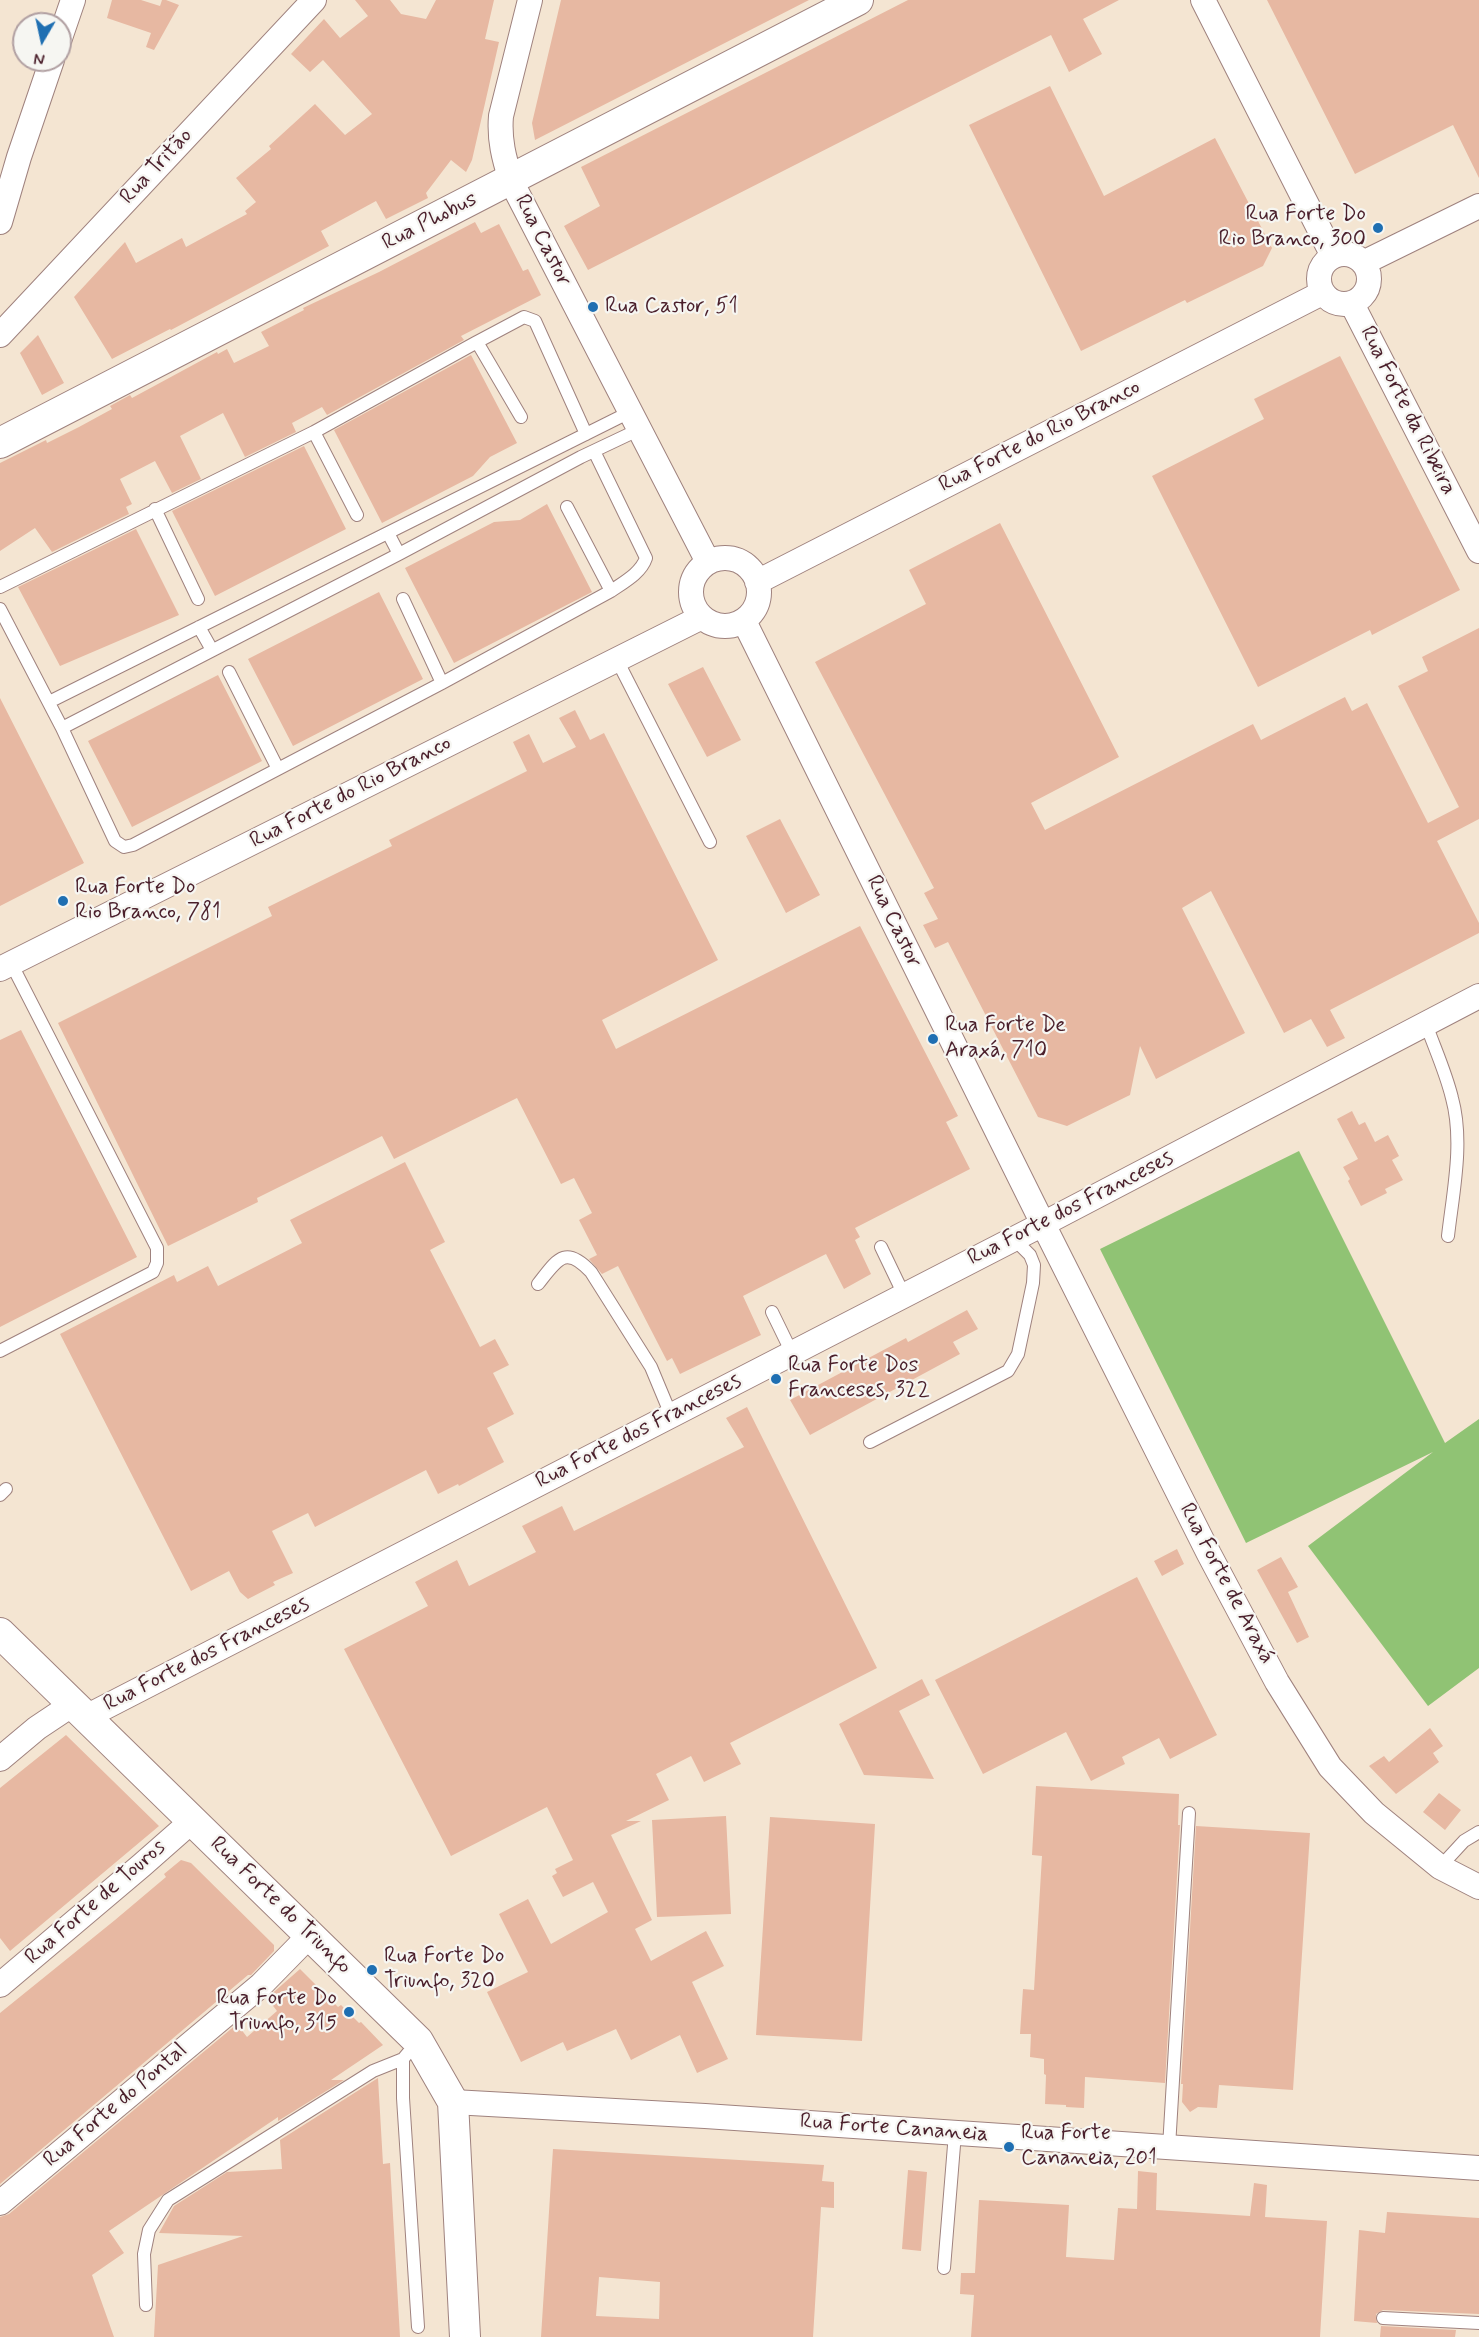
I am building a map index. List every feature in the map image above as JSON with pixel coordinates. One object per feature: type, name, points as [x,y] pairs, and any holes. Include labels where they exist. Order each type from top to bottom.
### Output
[{"type":"street","name":"Rua Tritão","points":[[0,335],[314,0]]},
{"type":"street","name":"Rua Castor","points":[[530,0],[501,116],[502,154],[511,181],[708,562]]},
{"type":"street","name":"Rua Phobus","points":[[0,443],[858,0]]},
{"type":"street","points":[[1203,0],[1333,256]]},
{"type":"street","points":[[0,222],[48,72]]},
{"type":"street","points":[[1363,263],[1479,207]]},
{"type":"street","points":[[1349,255],[1363,263],[1368,270],[1368,286],[1365,294],[1352,304],[1335,304],[1322,293],[1318,285],[1320,268],[1333,256],[1349,255]]},
{"type":"street","name":"Rua Forte do Rio Branco","points":[[757,582],[1322,293]]},
{"type":"street","name":"Rua Forte da Ribeira","points":[[1352,304],[1479,551]]},
{"type":"street","points":[[723,558],[734,559],[744,564],[752,572],[757,582],[759,592],[752,613],[744,621],[733,625],[722,626],[702,617],[691,597],[691,586],[695,576],[708,562],[723,558]]},
{"type":"street","name":"Rua Forte do Rio Branco","points":[[6,966],[702,617]]},
{"type":"street","name":"Rua Castor","points":[[744,621],[1043,1224]]},
{"type":"street","name":"Rua Forte dos Franceses","points":[[0,1759],[38,1728],[80,1711],[671,1415],[1479,996]]},
{"type":"street","name":"Rua Forte de Araxá","points":[[1043,1224],[1209,1554],[1277,1682],[1330,1767],[1374,1813],[1440,1867],[1479,1887]]},
{"type":"street","name":"Rua Forte do Triunfo","points":[[0,1633],[310,1935],[411,2050],[453,2102],[465,2337]]},
{"type":"street","name":"Rua Forte de Touros","points":[[0,1985],[192,1821]]},
{"type":"street","name":"Rua Forte do Pontal","points":[[0,2203],[261,1985],[310,1935]]},
{"type":"street","name":"Rua Forte Cananeia","points":[[453,2102],[1479,2168]]},
{"type":"lane","points":[[0,587],[314,432],[524,317],[534,321],[586,434]]},
{"type":"lane","points":[[477,342],[521,417]]},
{"type":"lane","points":[[49,702],[586,434],[634,421]]},
{"type":"lane","points":[[62,728],[594,451],[634,421]]},
{"type":"lane","points":[[314,432],[357,515]]},
{"type":"lane","points":[[0,609],[62,728],[115,841],[124,847],[133,845],[442,683],[611,591],[643,566],[646,558],[594,451]]},
{"type":"lane","points":[[567,507],[611,591]]},
{"type":"lane","points":[[156,509],[198,599]]},
{"type":"lane","points":[[388,533],[399,554]]},
{"type":"lane","points":[[403,599],[442,683]]},
{"type":"lane","points":[[199,627],[212,650]]},
{"type":"lane","points":[[617,660],[710,842]]},
{"type":"lane","points":[[229,672],[278,769]]},
{"type":"lane","points":[[0,1351],[153,1272],[158,1263],[157,1248],[6,966]]},
{"type":"lane","points":[[1425,1024],[1453,1099],[1457,1129],[1448,1236]]},
{"type":"lane","points":[[870,1442],[1008,1371],[1018,1354],[1033,1283],[1034,1265],[1030,1255],[1014,1239]]},
{"type":"lane","points":[[881,1247],[904,1295]]},
{"type":"lane","points":[[538,1284],[555,1261],[568,1257],[579,1258],[591,1272],[651,1367],[671,1415]]},
{"type":"lane","points":[[772,1312],[792,1353]]},
{"type":"lane","points":[[1169,2147],[1189,1813]]},
{"type":"lane","points":[[1440,1867],[1464,1841],[1479,1832]]},
{"type":"lane","points":[[146,2305],[144,2254],[149,2230],[168,2200],[373,2071],[411,2050]]},
{"type":"lane","points":[[411,2050],[403,2098],[418,2327]]},
{"type":"lane","points":[[944,2268],[955,2133]]},
{"type":"lane","points":[[1383,2318],[1479,2323]]},
{"type":"green space","points":[[1299,1151],[1445,1443],[1479,1419],[1479,1668],[1428,1706],[1308,1546],[1433,1452],[1246,1543],[1100,1249]]},
{"type":"building","points":[[112,0],[141,0],[160,6],[162,0],[166,0],[179,5],[154,50],[146,47],[151,33],[107,18]]},
{"type":"building","points":[[355,0],[390,0],[401,14],[426,19],[436,0],[494,0],[485,39],[499,42],[472,160],[466,172],[451,160],[426,193],[428,198],[386,219],[376,201],[321,231],[329,246],[112,359],[74,297],[125,242],[136,263],[182,238],[186,247],[247,214],[245,211],[256,202],[236,178],[271,149],[269,146],[315,104],[345,135],[372,114],[323,60],[310,72],[291,54],[324,19],[340,38],[368,16]]},
{"type":"building","points":[[561,0],[809,0],[535,140],[532,123]]},
{"type":"building","points":[[908,0],[1119,0],[1083,19],[1102,54],[1069,72],[1051,35],[588,270],[564,226],[600,206],[581,167]]},
{"type":"building","points":[[1267,0],[1479,0],[1479,178],[1453,125],[1355,174]]},
{"type":"building","points":[[1050,86],[1104,196],[1215,138],[1272,248],[1263,266],[1187,303],[1185,300],[1081,351],[969,125]]},
{"type":"building","points":[[475,222],[481,233],[499,224],[523,271],[528,269],[541,295],[461,336],[464,340],[327,415],[322,407],[292,423],[296,432],[245,457],[223,413],[180,436],[201,479],[172,493],[155,461],[120,479],[132,504],[126,507],[129,514],[52,552],[35,528],[0,551],[0,463],[46,440],[47,443],[79,427],[112,409],[110,406],[130,395],[132,398],[217,352],[218,354],[227,349],[234,363],[269,346],[261,332],[304,310],[303,308]]},
{"type":"building","points":[[38,335],[64,383],[42,395],[20,353]]},
{"type":"building","points":[[471,355],[517,443],[490,457],[473,476],[382,523],[334,430]]},
{"type":"building","points":[[1340,356],[1460,590],[1372,635],[1370,630],[1258,687],[1152,476],[1264,419],[1254,399]]},
{"type":"building","points":[[304,446],[346,529],[215,596],[172,511]]},
{"type":"building","points":[[547,504],[592,592],[454,663],[405,568],[494,522],[520,520]]},
{"type":"building","points":[[1000,523],[1119,757],[1031,803],[1045,830],[1253,724],[1261,740],[1345,697],[1352,711],[1367,703],[1428,823],[1459,807],[1398,686],[1428,671],[1422,657],[1479,628],[1479,819],[1437,841],[1479,923],[1479,933],[1330,1010],[1345,1038],[1327,1047],[1311,1019],[1284,1033],[1211,891],[1182,908],[1245,1033],[1156,1079],[1140,1046],[1130,1095],[1067,1126],[1038,1117],[948,942],[935,948],[923,925],[938,919],[924,893],[934,888],[815,662],[926,604],[909,570]]},
{"type":"building","points":[[136,529],[179,615],[60,666],[18,587]]},
{"type":"building","points":[[379,592],[423,679],[293,746],[248,659]]},
{"type":"building","points":[[703,667],[741,740],[707,757],[668,684]]},
{"type":"building","points":[[218,675],[262,761],[132,827],[88,741]]},
{"type":"building","points":[[0,698],[84,863],[0,906]]},
{"type":"building","points":[[575,710],[590,740],[604,733],[718,960],[602,1020],[616,1049],[860,926],[958,1116],[946,1122],[970,1169],[855,1228],[860,1237],[855,1240],[871,1274],[844,1289],[826,1254],[743,1296],[761,1335],[680,1374],[672,1358],[667,1361],[618,1266],[602,1274],[589,1259],[597,1255],[579,1220],[592,1213],[574,1178],[561,1184],[517,1098],[394,1159],[382,1136],[257,1198],[258,1202],[168,1246],[58,1023],[272,916],[268,907],[392,846],[389,840],[527,771],[513,742],[529,734],[543,763],[576,747],[559,718]]},
{"type":"building","points":[[780,819],[820,895],[786,913],[746,836]]},
{"type":"building","points":[[21,1030],[137,1257],[0,1327],[0,1040]]},
{"type":"building","points":[[1352,1111],[1359,1125],[1365,1122],[1375,1142],[1388,1135],[1399,1156],[1392,1160],[1403,1180],[1385,1189],[1387,1193],[1361,1206],[1343,1167],[1358,1159],[1337,1119]]},
{"type":"building","points":[[405,1162],[445,1242],[430,1250],[480,1347],[495,1339],[509,1365],[493,1373],[514,1414],[487,1428],[504,1462],[459,1486],[458,1484],[438,1494],[426,1470],[315,1527],[308,1513],[272,1531],[293,1573],[273,1582],[275,1585],[248,1599],[240,1592],[229,1571],[191,1591],[60,1334],[174,1275],[177,1282],[208,1266],[218,1286],[302,1243],[290,1220]]},
{"type":"building","points":[[967,1310],[978,1329],[953,1342],[960,1354],[810,1435],[790,1400],[906,1338],[908,1342]]},
{"type":"building","points":[[747,1407],[877,1668],[730,1743],[741,1764],[704,1782],[691,1756],[656,1774],[669,1800],[626,1821],[641,1821],[611,1835],[652,1920],[635,1929],[651,1961],[706,1931],[724,1966],[692,1982],[728,2059],[697,2073],[680,2035],[631,2060],[616,2029],[567,2051],[563,2042],[521,2062],[487,1992],[528,1972],[499,1914],[528,1899],[551,1944],[608,1912],[593,1882],[563,1897],[552,1876],[557,1873],[555,1869],[573,1860],[547,1807],[451,1856],[344,1649],[428,1606],[415,1582],[457,1560],[469,1586],[536,1552],[522,1526],[562,1506],[574,1531],[744,1447],[726,1418]]},
{"type":"building","points":[[1177,1549],[1184,1564],[1162,1576],[1154,1561]]},
{"type":"building","points":[[1281,1557],[1298,1587],[1288,1592],[1309,1637],[1297,1643],[1257,1570]]},
{"type":"building","points":[[1137,1577],[1217,1735],[1170,1759],[1159,1738],[1122,1757],[1125,1764],[1091,1781],[1066,1732],[983,1774],[935,1680]]},
{"type":"building","points":[[922,1679],[930,1695],[899,1711],[934,1779],[864,1775],[839,1724]]},
{"type":"building","points":[[1430,1728],[1443,1746],[1433,1753],[1439,1762],[1396,1794],[1369,1766],[1384,1756],[1389,1762]]},
{"type":"building","points":[[66,1735],[159,1826],[10,1951],[0,1938],[0,1788]]},
{"type":"building","points":[[1036,1786],[1179,1794],[1178,1825],[1180,1825],[1165,2083],[1085,2077],[1084,2108],[1045,2104],[1044,2059],[1030,2057],[1031,2034],[1020,2034],[1023,1989],[1034,1990],[1042,1856],[1032,1855]]},
{"type":"building","points":[[1439,1793],[1461,1810],[1445,1830],[1423,1812]]},
{"type":"building","points":[[726,1816],[731,1914],[657,1917],[652,1820]]},
{"type":"building","points":[[770,1817],[875,1824],[862,2041],[756,2035]]},
{"type":"building","points":[[1196,1826],[1310,1833],[1293,2090],[1219,2085],[1217,2108],[1198,2107],[1190,2112],[1182,2102],[1183,2084],[1181,2084]]},
{"type":"building","points":[[181,1860],[191,1863],[274,1945],[274,1951],[251,1975],[248,1975],[0,2184],[0,2013],[166,1877],[164,1874]]},
{"type":"building","points":[[300,1969],[338,2007],[341,2005],[383,2045],[331,2080],[344,2080],[278,2121],[278,2117],[109,2231],[124,2253],[92,2275],[114,2337],[0,2337],[0,2217],[9,2214],[237,2024],[247,2037],[277,2011],[267,1998]]},
{"type":"building","points":[[378,2078],[383,2164],[390,2163],[400,2337],[154,2337],[158,2265],[243,2236],[159,2233],[174,2206],[227,2172],[282,2169],[280,2140]]},
{"type":"building","points":[[553,2149],[824,2165],[822,2181],[834,2182],[834,2208],[821,2207],[813,2337],[541,2337]],"holes":[[[599,2277],[660,2282],[659,2319],[596,2316]]]},
{"type":"building","points":[[908,2170],[927,2172],[921,2251],[902,2249]]},
{"type":"building","points":[[1138,2171],[1157,2173],[1156,2210],[1250,2216],[1254,2183],[1267,2185],[1265,2217],[1327,2221],[1320,2337],[971,2337],[974,2295],[960,2294],[961,2273],[975,2273],[979,2200],[1069,2205],[1066,2257],[1114,2260],[1118,2208],[1137,2209]]},
{"type":"building","points":[[1387,2212],[1479,2218],[1479,2314],[1383,2310],[1376,2314],[1377,2323],[1354,2321],[1359,2230],[1385,2233]]},
{"type":"building","points":[[1381,2326],[1456,2330],[1455,2337],[1380,2337]]},
{"type":"place","name":"Rua Forte Do Rio Branco, 300","points":[[1378,228]]},
{"type":"place","name":"Rua Castor, 51","points":[[593,307]]},
{"type":"place","name":"Rua Forte Do Rio Branco, 781","points":[[63,901]]},
{"type":"place","name":"Rua Forte De Araxá, 710","points":[[933,1039]]},
{"type":"place","name":"Rua Forte Dos Franceses, 322","points":[[776,1379]]},
{"type":"place","name":"Rua Forte Do Triunfo, 320","points":[[372,1970]]},
{"type":"place","name":"Rua Forte Do Triunfo, 315","points":[[349,2012]]},
{"type":"place","name":"Rua Forte Cananeia, 201","points":[[1009,2147]]}]
